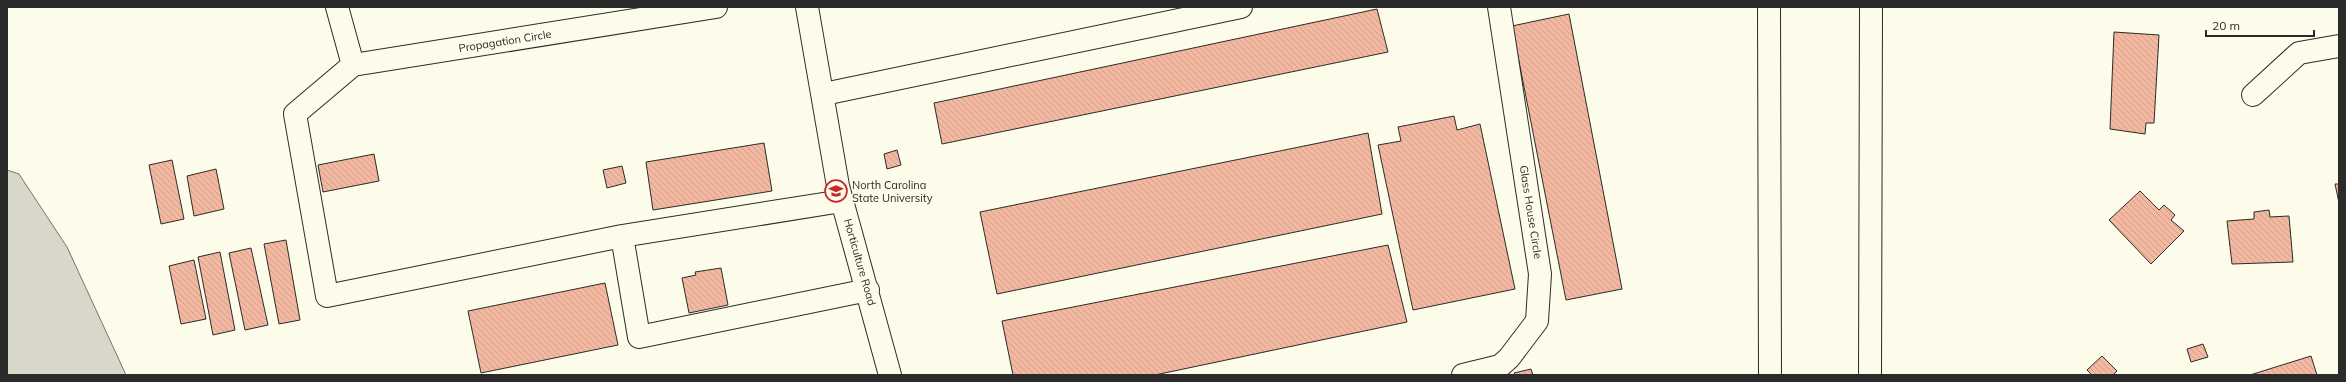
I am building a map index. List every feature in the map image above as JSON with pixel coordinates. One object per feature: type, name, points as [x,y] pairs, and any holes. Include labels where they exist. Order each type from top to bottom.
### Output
[{"type":"main road","points":[[337,7],[353,65],[296,114],[327,296],[622,236],[842,201]]},
{"type":"main road","name":"Propagation Circle","points":[[353,65],[716,7]]},
{"type":"main road","name":"Horticulture Road","points":[[808,7],[842,201],[868,290],[890,375]]},
{"type":"main road","points":[[824,94],[1241,7]]},
{"type":"main road","name":"Glass House Circle","points":[[1463,375],[1500,366],[1509,358],[1537,321],[1540,274],[1499,7]]},
{"type":"main road","points":[[1769,7],[1770,375]]},
{"type":"main road","points":[[1870,375],[1871,7]]},
{"type":"main road","points":[[2253,94],[2300,53],[2339,46]]},
{"type":"main road","points":[[622,236],[639,337],[868,290]]},
{"type":"shaded area","points":[[7,170],[19,174],[67,247],[126,375],[7,375]]},
{"type":"building","points":[[1377,9],[1388,52],[942,144],[934,103]]},
{"type":"building","points":[[1569,14],[1622,289],[1566,300],[1512,26]]},
{"type":"building","points":[[2114,32],[2159,35],[2154,123],[2146,123],[2145,134],[2110,129]]},
{"type":"building","points":[[1454,116],[1457,130],[1480,124],[1515,289],[1413,310],[1378,145],[1401,141],[1398,127]]},
{"type":"building","points":[[1368,133],[1382,214],[997,294],[980,212]]},
{"type":"building","points":[[764,143],[772,191],[653,210],[646,162]]},
{"type":"building","points":[[897,150],[901,165],[887,169],[884,154]]},
{"type":"building","points":[[374,154],[379,181],[323,192],[318,165]]},
{"type":"building","points":[[172,160],[184,219],[161,224],[149,165]]},
{"type":"building","points":[[622,166],[626,183],[607,188],[603,170]]},
{"type":"building","points":[[216,169],[224,209],[194,216],[187,176]]},
{"type":"building","points":[[2335,184],[2339,184],[2339,203]]},
{"type":"building","points":[[2140,191],[2159,210],[2164,205],[2175,215],[2171,220],[2184,231],[2151,264],[2109,220]]},
{"type":"building","points":[[2269,210],[2270,217],[2289,216],[2293,262],[2232,264],[2227,221],[2254,219],[2254,212]]},
{"type":"building","points":[[286,240],[300,320],[279,324],[264,244]]},
{"type":"building","points":[[1388,245],[1407,322],[1155,375],[1013,375],[1002,321]]},
{"type":"building","points":[[251,248],[268,325],[245,330],[229,253]]},
{"type":"building","points":[[220,252],[235,330],[213,335],[198,257]]},
{"type":"building","points":[[194,260],[206,319],[181,324],[169,266]]},
{"type":"building","points":[[721,268],[728,305],[689,313],[682,278],[696,275],[695,272]]},
{"type":"building","points":[[605,283],[618,345],[481,373],[468,311]]},
{"type":"building","points":[[2203,344],[2208,357],[2191,362],[2187,349]]},
{"type":"building","points":[[2102,356],[2117,371],[2113,375],[2092,375],[2087,370]]},
{"type":"building","points":[[2311,356],[2317,375],[2250,375]]},
{"type":"building","points":[[1531,369],[1533,375],[1515,375],[1514,373]]},
{"type":"place","name":"North Carolina State University","points":[[836,191]]}]
